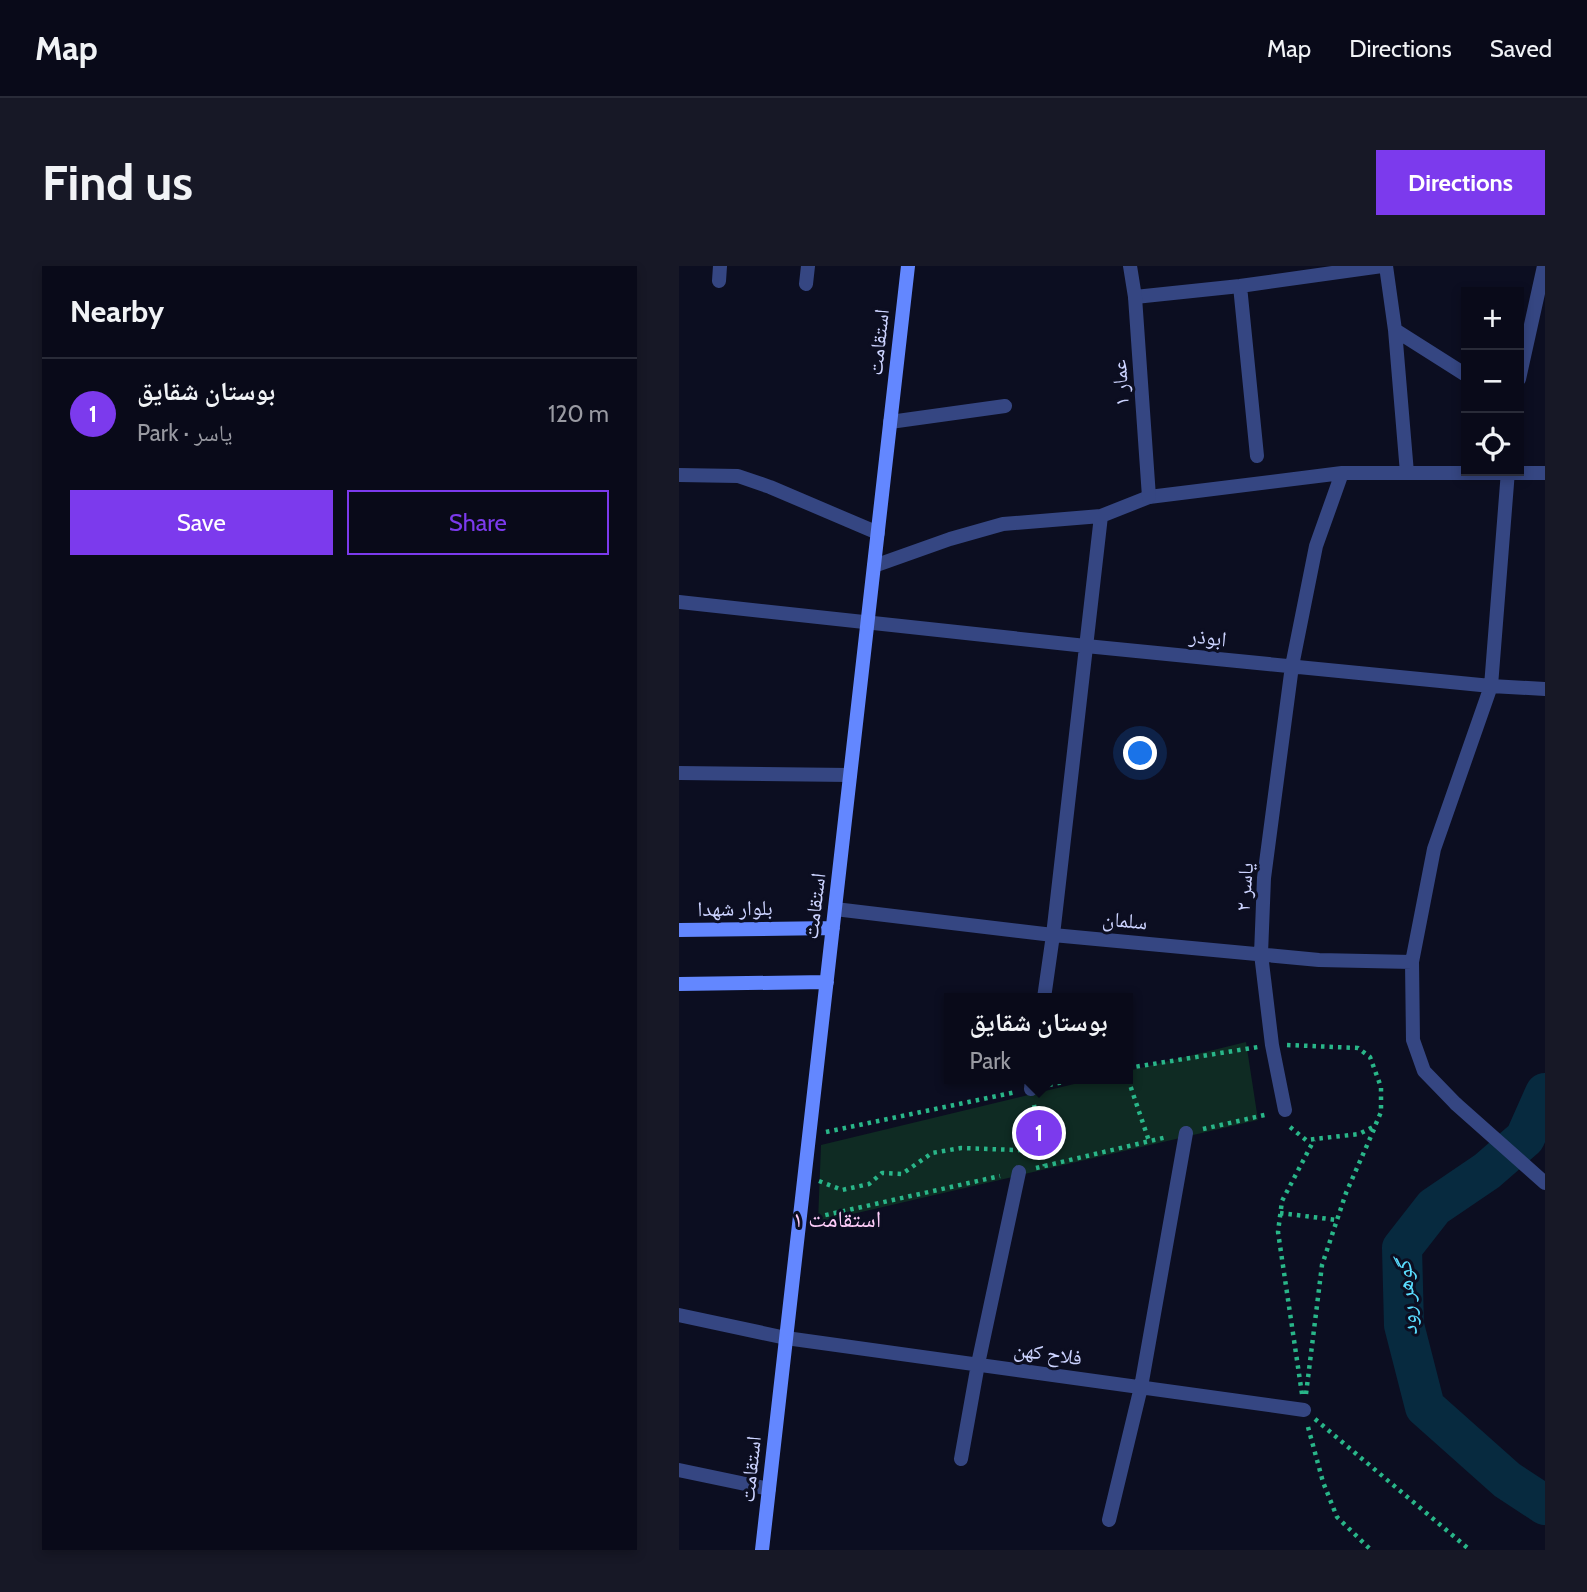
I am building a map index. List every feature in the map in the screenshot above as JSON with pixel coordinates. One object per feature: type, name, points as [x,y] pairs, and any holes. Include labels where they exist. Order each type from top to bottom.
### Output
[{"type":"main road","name":"استقامت","points":[[762,1550],[908,266]]},
{"type":"main road","name":"بلوار شهدا","points":[[679,930],[833,928]]},
{"type":"main road","points":[[679,984],[827,982]]},
{"type":"street","points":[[719,281],[720,266]]},
{"type":"street","points":[[806,284],[808,266]]},
{"type":"street","name":"عمار ۱","points":[[1130,266],[1135,297],[1149,497]]},
{"type":"street","points":[[1135,297],[1384,266],[1395,330],[1407,473]]},
{"type":"street","points":[[1524,356],[1544,266]]},
{"type":"street","points":[[1240,286],[1257,456]]},
{"type":"street","points":[[1395,330],[1461,372]]},
{"type":"street","points":[[890,422],[1005,407]]},
{"type":"street","points":[[874,566],[950,538],[1003,524],[1101,516],[1149,497],[1342,473],[1461,472]]},
{"type":"street","points":[[1524,472],[1545,473]]},
{"type":"street","name":"یاسر ۲","points":[[1285,1110],[1272,1045],[1261,954],[1264,878],[1292,666],[1316,546],[1342,473]]},
{"type":"street","points":[[679,475],[738,476],[770,486],[877,533]]},
{"type":"street","points":[[1508,476],[1491,686],[1434,849],[1412,962],[1413,1040],[1424,1071],[1456,1104],[1545,1184]]},
{"type":"street","points":[[1045,993],[1101,516]]},
{"type":"street","name":"ابوذر","points":[[679,602],[1086,646],[1545,689]]},
{"type":"street","points":[[679,773],[850,775]]},
{"type":"street","name":"سلمان","points":[[835,909],[1053,935],[1319,960],[1412,962]]},
{"type":"street","points":[[1109,1520],[1141,1387],[1186,1133]]},
{"type":"street","points":[[961,1459],[978,1364],[1019,1172]]},
{"type":"street","name":"فلاح کهن","points":[[679,1315],[786,1338],[1304,1410]]},
{"type":"street","points":[[679,1470],[769,1489]]},
{"type":"path","points":[[1133,1067],[1272,1045],[1358,1048],[1370,1057],[1381,1087],[1381,1112],[1346,1193],[1322,1265],[1304,1410]]},
{"type":"path","points":[[809,1136],[1031,1084],[1045,1166]]},
{"type":"path","points":[[1130,1084],[1149,1142]]},
{"type":"path","points":[[799,1221],[1285,1110],[1290,1127],[1306,1140],[1359,1135],[1375,1126]]},
{"type":"path","points":[[1314,1139],[1282,1201],[1278,1232],[1304,1410],[1323,1482],[1337,1517],[1371,1550]]},
{"type":"path","points":[[805,1176],[842,1190],[869,1184],[882,1173],[902,1174],[932,1153],[961,1148],[1042,1152]]},
{"type":"path","points":[[1280,1213],[1337,1220]]},
{"type":"path","points":[[1304,1410],[1470,1550]]},
{"type":"green space","points":[[1246,1042],[1258,1120],[818,1222],[821,1145],[1074,1084],[1133,1084],[1133,1070]]},
{"type":"waterway","name":"گوهر رود","points":[[1545,1093],[1525,1138],[1487,1171],[1434,1207],[1402,1248],[1404,1325],[1425,1407],[1507,1480],[1545,1505]]},
{"type":"place","name":"بوستان شقایق","points":[[1039,1133]]},
{"type":"district","name":"استقامت ۱","points":[[837,1219]]}]
